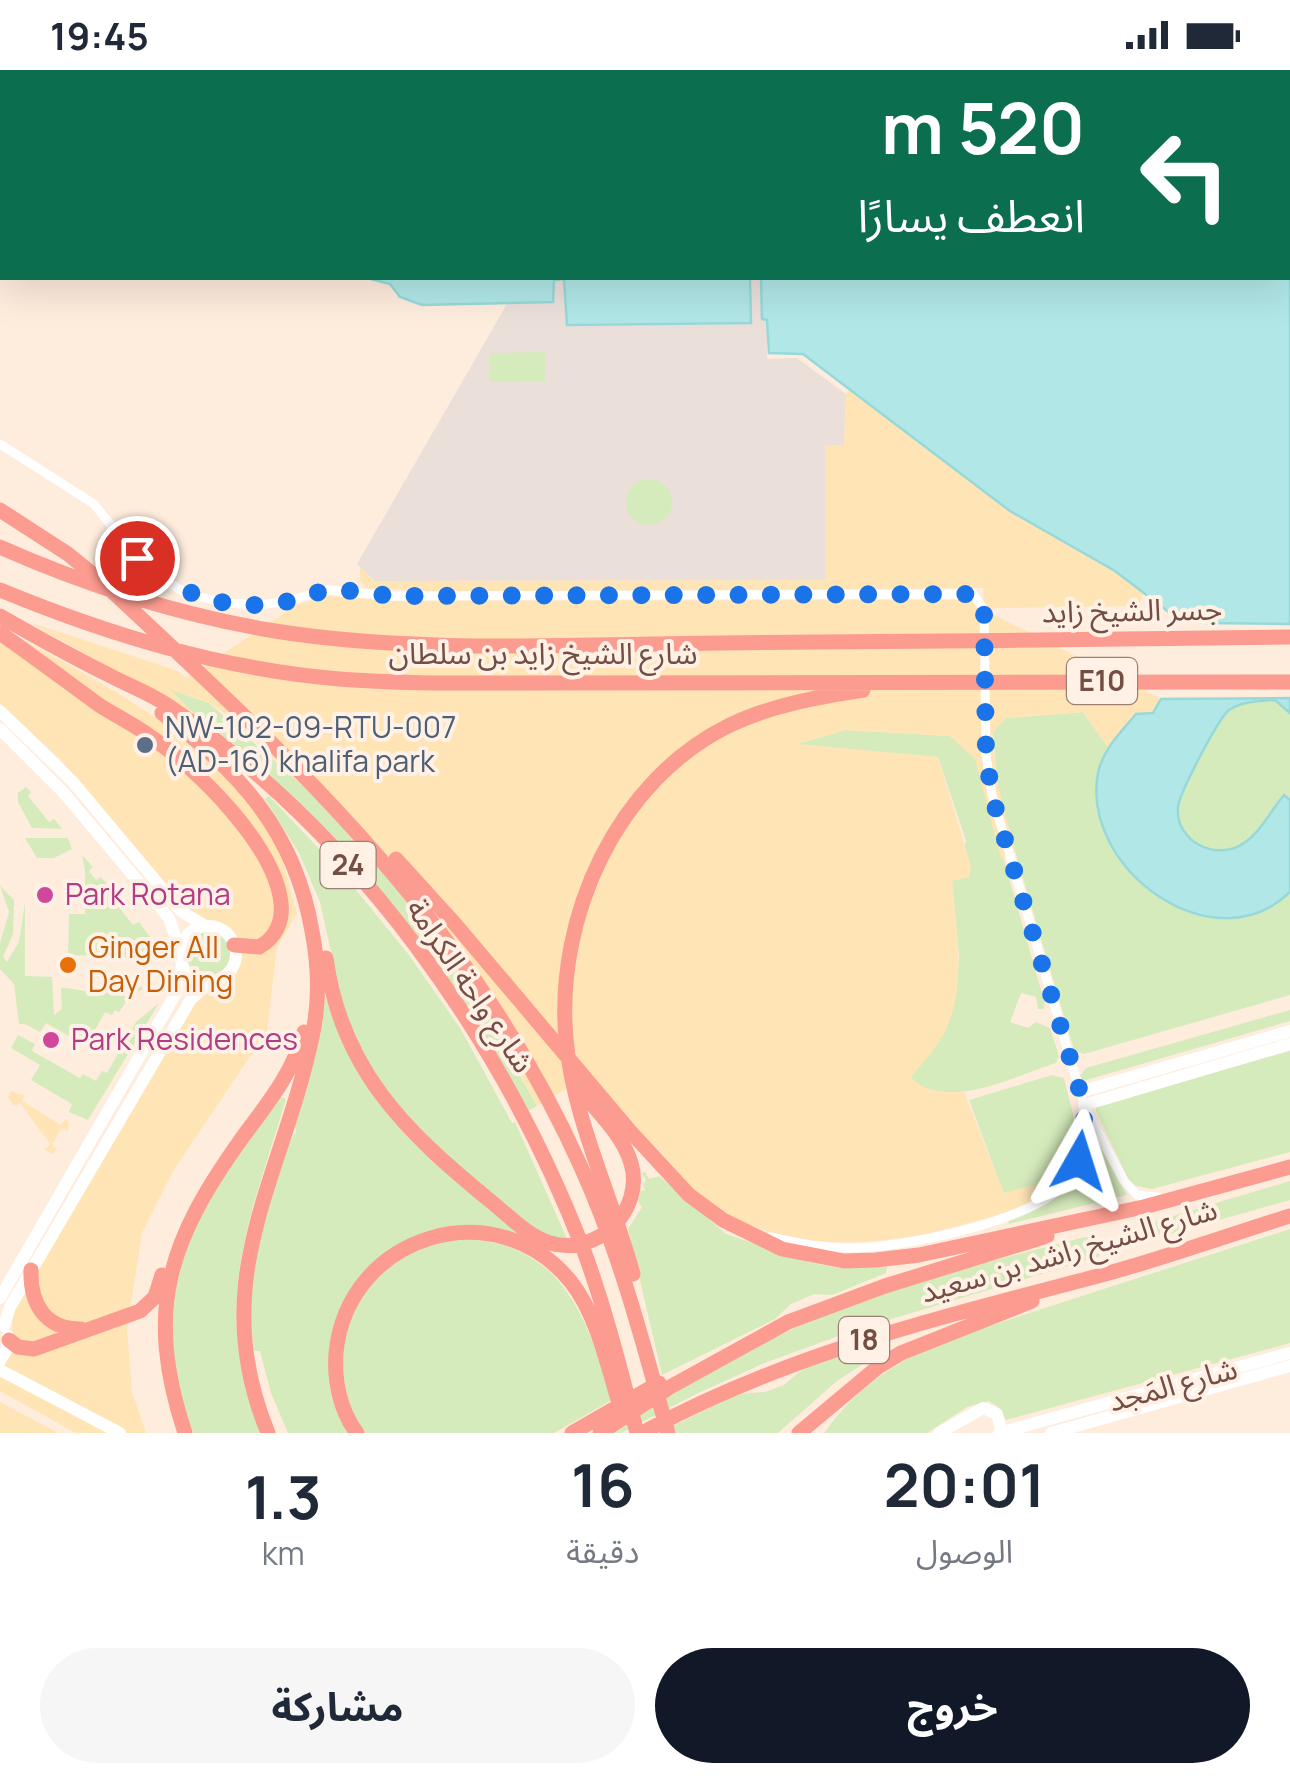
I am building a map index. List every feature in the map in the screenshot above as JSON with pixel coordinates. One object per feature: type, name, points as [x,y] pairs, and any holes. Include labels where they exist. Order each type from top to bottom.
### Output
[{"type":"highway","name":"24","points":[[0,510],[101,580],[303,772]]},
{"type":"highway","name":"شارع الشيخ زايد بن سلطان","points":[[0,547],[112,592],[180,612],[320,636],[525,644],[914,642]]},
{"type":"highway","name":"شارع الشيخ زايد بن سلطان","points":[[0,590],[64,616],[198,656],[336,678],[405,683],[914,682]]},
{"type":"highway","name":"24","points":[[0,616],[110,676]]},
{"type":"highway","points":[[0,632],[152,738],[208,788],[259,847],[278,883],[280,924],[274,936],[259,948],[234,945]]},
{"type":"highway","name":"جسر الشيخ زايد","points":[[914,642],[1290,636]]},
{"type":"highway","points":[[110,676],[196,738],[261,806],[306,880],[318,911],[331,989],[343,1028],[369,1079],[387,1104],[433,1153],[531,1234],[557,1244],[585,1244],[606,1234],[625,1211],[634,1184],[631,1162],[621,1142],[529,1023],[517,999]]},
{"type":"highway","name":"شارع واحة الكرامة","points":[[110,676],[153,696],[200,728],[278,794],[362,880],[429,964],[462,1012],[522,1116],[564,1201],[606,1316],[640,1433]]},
{"type":"highway","points":[[670,1433],[643,1310],[572,1079],[566,1041],[564,1006],[571,949],[586,889],[614,831],[633,805],[680,760],[727,727],[768,710],[822,696],[914,682]]},
{"type":"highway","name":"E10","points":[[914,682],[1290,682]]},
{"type":"highway","points":[[303,772],[328,789],[378,839],[675,1180],[705,1209],[744,1230],[782,1249],[806,1255],[844,1261],[876,1260],[919,1255],[1148,1206]]},
{"type":"highway","name":"شارع واحة الكرامة","points":[[303,772],[386,862],[445,937],[487,996],[546,1096],[611,1239],[670,1433]]},
{"type":"highway","points":[[268,1433],[247,1362],[242,1326],[243,1286],[258,1220],[313,1036],[319,986],[307,901],[291,856]]},
{"type":"highway","points":[[184,1433],[165,1352],[167,1289],[178,1246],[229,1156],[291,1070],[304,1036],[311,999],[314,944]]},
{"type":"highway","points":[[4,1330],[18,1347],[34,1349],[134,1314],[152,1300],[186,1212],[208,1178],[229,1156]]},
{"type":"highway","name":"شارع الشيخ راشد بن سعيد","points":[[600,1433],[788,1322],[868,1292],[1290,1167]]},
{"type":"highway","name":"شارع الشيخ راشد بن سعيد","points":[[640,1433],[685,1409],[811,1357],[938,1317],[1097,1277],[1290,1216]]},
{"type":"highway","points":[[357,1433],[340,1398],[335,1371],[346,1308],[385,1260],[430,1237],[483,1232],[538,1253],[572,1284],[585,1307],[629,1433]]},
{"type":"highway","points":[[31,1270],[34,1298],[46,1318],[67,1328],[95,1328]]},
{"type":"highway","points":[[799,1433],[878,1367],[923,1342],[1097,1277]]},
{"type":"highway","points":[[572,1433],[675,1374],[710,1365]]},
{"type":"highway","points":[[816,1433],[857,1385]]},
{"type":"street","points":[[0,444],[94,504],[137,558],[159,576],[188,594],[225,602],[283,602],[328,590],[393,596],[974,594],[984,610],[986,754],[992,796],[1082,1098],[1131,1190],[1143,1197],[1186,1196]]},
{"type":"street","points":[[0,710],[73,782],[181,911],[204,926],[222,930],[234,945],[231,969],[190,999],[10,1307],[4,1330],[8,1349],[0,1361]]},
{"type":"street","points":[[0,728],[63,792],[168,918],[190,976],[211,982]]},
{"type":"street","points":[[0,1298],[176,993],[188,934],[204,926]]},
{"type":"street","points":[[1082,1098],[1290,1031]]},
{"type":"street","points":[[1082,1098],[1290,1044]]},
{"type":"street","points":[[744,1230],[807,1245],[864,1248],[914,1241],[1006,1217],[1066,1184],[1084,1142],[1082,1098]]},
{"type":"street","name":"شارع المَجد","points":[[1001,1433],[1290,1353]]},
{"type":"street","name":"شارع المَجد","points":[[1051,1433],[1290,1366]]},
{"type":"street","points":[[0,1370],[120,1433]]},
{"type":"street","points":[[940,1433],[982,1408],[997,1414],[1001,1433]]},
{"type":"shaded area","points":[[553,280],[565,280],[568,324],[751,323],[750,280],[761,280],[762,319],[767,319],[767,359],[797,358],[846,394],[844,446],[825,446],[825,580],[374,581],[357,564],[507,304],[553,302]]},
{"type":"green space","points":[[545,352],[545,381],[490,382],[490,353]]},
{"type":"green space","points":[[649,479],[665,486],[672,502],[665,518],[649,525],[633,518],[626,502],[633,486]]},
{"type":"green space","points":[[169,689],[209,703],[305,788],[387,875],[472,990],[537,1106],[520,1116],[465,1013],[350,860]]},
{"type":"green space","points":[[1275,700],[1290,713],[1290,800],[1284,795],[1244,843],[1222,850],[1200,845],[1184,830],[1179,807],[1201,756],[1230,710],[1246,703]]},
{"type":"green space","points":[[1083,712],[1108,747],[1098,789],[1104,832],[1140,881],[1174,906],[1209,917],[1270,903],[1290,892],[1290,995],[1084,1054],[1074,1050],[998,794],[993,732],[1006,718]]},
{"type":"green space","points":[[845,730],[950,736],[975,758],[1045,1004],[1038,1009],[1036,997],[1021,993],[1010,1022],[1028,1028],[1036,1022],[1050,1028],[1059,1056],[1056,1063],[962,1092],[925,1088],[910,1078],[944,1033],[956,993],[959,956],[952,880],[966,841],[938,757],[794,745]]},
{"type":"green space","points":[[26,787],[31,792],[28,796],[49,822],[54,819],[62,829],[32,828],[18,802],[18,793]]},
{"type":"green space","points":[[269,796],[343,874],[409,955],[460,1028],[512,1123],[515,1122],[568,1241],[540,1234],[451,1162],[397,1107],[348,1029],[320,902],[299,853],[265,799]]},
{"type":"green space","points":[[25,838],[68,838],[72,849],[54,858],[37,858]]},
{"type":"green space","points":[[82,855],[93,867],[89,871],[96,880],[101,877],[108,885],[104,889],[133,925],[139,922],[160,951],[151,958],[68,955],[69,914],[85,914]]},
{"type":"green space","points":[[0,886],[14,900],[13,934],[3,957],[7,962],[19,942],[25,902],[25,976],[52,977],[54,1015],[62,1009],[61,988],[102,993],[104,989],[135,989],[136,984],[143,988],[119,1012],[105,1012],[86,1046],[46,1023],[40,1032],[19,1024],[14,984],[0,969],[0,943],[9,912]]},
{"type":"green space","points":[[208,930],[225,937],[232,954],[225,971],[208,978],[191,971],[184,954],[191,937]]},
{"type":"green space","points":[[324,993],[360,1073],[382,1105],[432,1159],[529,1239],[487,1228],[446,1228],[406,1241],[388,1252],[356,1283],[338,1317],[338,1356],[349,1433],[288,1433],[271,1393],[260,1351],[254,1351],[249,1307],[253,1263],[289,1138],[296,1132],[294,1121]]},
{"type":"green space","points":[[159,1003],[88,1120],[69,1112],[72,1104],[31,1080],[40,1065],[11,1048],[18,1035],[35,1044],[32,1051],[80,1078],[83,1074],[96,1081],[102,1071],[107,1073],[136,1022]]},
{"type":"green space","points":[[1290,1010],[1290,1021],[1083,1081],[1080,1076],[1086,1068]]},
{"type":"green space","points":[[1290,1051],[1290,1152],[1152,1189],[1136,1186],[1128,1179],[1096,1106]]},
{"type":"green space","points":[[1052,1075],[1064,1078],[1076,1131],[1075,1158],[1055,1181],[1004,1194],[969,1100]]},
{"type":"green space","points":[[280,1096],[286,1099],[248,1225],[236,1304],[246,1388],[262,1433],[193,1433],[176,1371],[173,1340],[178,1279],[186,1248],[212,1190]]},
{"type":"green space","points":[[1088,1126],[1127,1195],[1009,1224],[1008,1220],[1065,1187],[1079,1164]]},
{"type":"green space","points":[[645,1172],[649,1179],[659,1176],[726,1234],[812,1263],[840,1268],[887,1267],[886,1273],[832,1295],[814,1294],[791,1304],[775,1319],[662,1375],[628,1229],[642,1207],[638,1201],[640,1191],[645,1190],[646,1180],[641,1173]]},
{"type":"green space","points":[[1290,1181],[1290,1200],[1163,1236],[1153,1230],[1156,1221]]},
{"type":"green space","points":[[1290,1229],[1290,1343],[1006,1420],[989,1401],[967,1407],[927,1433],[824,1433],[865,1388],[933,1346]]},
{"type":"green space","points":[[1096,1237],[1100,1242],[1098,1257],[855,1330],[767,1362],[621,1433],[601,1433],[750,1350],[844,1307],[933,1277]]},
{"type":"green space","points":[[455,1239],[491,1242],[520,1252],[544,1267],[579,1311],[612,1400],[554,1433],[364,1433],[352,1412],[343,1364],[352,1317],[378,1276],[397,1261]]},
{"type":"green space","points":[[892,1345],[837,1381],[778,1433],[659,1433],[738,1394],[765,1392],[784,1385],[804,1368],[866,1347]]},
{"type":"sand","points":[[851,387],[1010,511],[1107,565],[1143,594],[1138,606],[986,611],[1161,699],[1153,713],[1136,714],[1108,747],[1083,712],[1006,718],[993,732],[993,748],[1016,852],[1001,858],[975,759],[950,736],[845,730],[797,744],[938,757],[971,866],[969,877],[952,881],[958,979],[951,1017],[940,1041],[911,1078],[936,1091],[964,1092],[1004,1193],[1060,1178],[1040,1197],[1013,1210],[925,1234],[858,1242],[791,1237],[728,1214],[700,1195],[589,1076],[537,1106],[484,1013],[425,925],[358,843],[246,732],[207,702],[171,690],[197,717],[29,622],[178,671],[186,678],[297,605],[327,596],[389,601],[970,600],[984,610],[983,588],[456,592],[366,588],[360,581],[360,567],[374,581],[825,580],[825,445],[844,445],[846,394]]},
{"type":"sand","points":[[0,628],[133,703],[194,747],[222,773],[272,835],[297,913],[277,947],[267,1031],[173,1171],[142,1233],[127,1330],[132,1392],[146,1433],[76,1433],[0,1391],[0,1367],[11,1347],[14,1309],[195,1001],[233,976],[242,956],[233,933],[185,908],[60,759],[0,703]]},
{"type":"sand","points":[[11,1091],[24,1096],[22,1101],[61,1125],[66,1119],[69,1123],[68,1131],[62,1128],[52,1145],[57,1149],[53,1154],[45,1150],[50,1144],[20,1103],[14,1106],[8,1097]]},
{"type":"sand","points":[[0,1402],[58,1433],[0,1433]]},
{"type":"water","points":[[375,280],[554,280],[553,302],[422,305],[400,297],[390,284]]},
{"type":"water","points":[[564,280],[750,280],[751,323],[567,325]]},
{"type":"water","points":[[761,280],[1290,280],[1290,624],[1206,623],[1174,616],[1115,571],[1010,511],[803,354],[769,353],[767,320],[762,319]]},
{"type":"water","points":[[1290,698],[1290,713],[1275,700],[1245,703],[1229,710],[1200,756],[1178,807],[1183,830],[1190,839],[1222,850],[1250,838],[1284,795],[1290,800],[1290,892],[1259,912],[1225,918],[1191,912],[1159,896],[1131,872],[1110,842],[1098,809],[1098,773],[1108,749],[1136,714],[1153,713],[1161,699]]},
{"type":"place","name":"NW-102-09-RTU-007 (AD-16) khalifa park","points":[[145,745]]},
{"type":"place","name":"Park Rotana","points":[[45,895]]},
{"type":"place","name":"Ginger All Day Dining","points":[[68,965]]},
{"type":"place","name":"Park Residences","points":[[51,1040]]},
{"type":"route","points":[[137,558],[188,594],[259,605],[328,590],[393,596],[974,594],[984,610],[986,754],[992,796],[1084,1105],[1084,1142],[1079,1161]]}]
